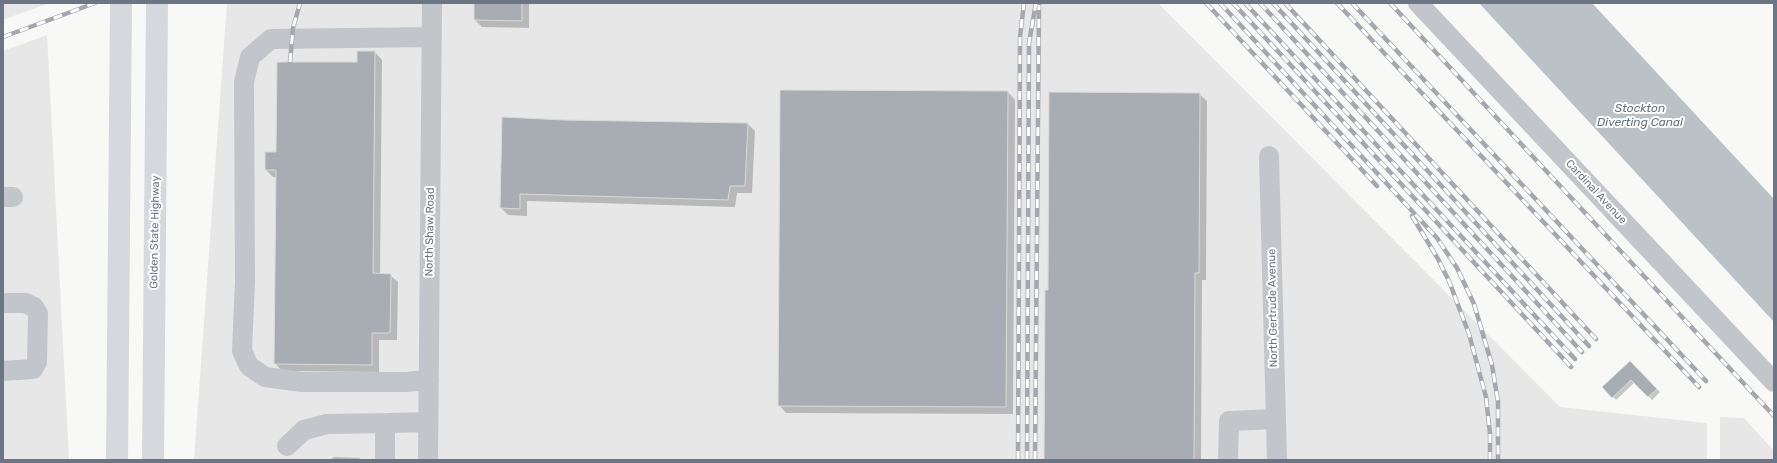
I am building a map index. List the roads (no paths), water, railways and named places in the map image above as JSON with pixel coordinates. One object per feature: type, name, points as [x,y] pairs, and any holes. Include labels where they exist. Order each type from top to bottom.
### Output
[{"type":"highway","points":[[117,460],[122,3]]},
{"type":"highway","name":"Golden State Highway","points":[[153,460],[156,3]]},
{"type":"street","name":"North Shaw Road","points":[[428,460],[432,3]]},
{"type":"street","name":"Cardinal Avenue","points":[[1418,3],[1774,382]]},
{"type":"street","points":[[429,380],[406,382],[302,382],[265,377],[249,366],[242,351],[245,280],[244,82],[250,57],[271,39],[432,37]]},
{"type":"street","name":"North Gertrude Avenue","points":[[1269,156],[1276,460]]},
{"type":"street","points":[[3,303],[25,303],[34,307],[38,314],[37,362],[33,369],[3,371]]},
{"type":"street","points":[[1228,460],[1229,421],[1276,419]]},
{"type":"street","points":[[287,446],[304,430],[327,424],[389,424],[428,422]]},
{"type":"street","points":[[385,460],[385,428],[389,424]]},
{"type":"water","name":"Stockton Diverting Canal","points":[[1479,3],[1592,3],[1774,199],[1774,322]]},
{"type":"railway","points":[[3,37],[95,3]]},
{"type":"railway","points":[[290,62],[293,28],[300,3]]},
{"type":"railway","points":[[1018,460],[1020,37],[1024,3]]},
{"type":"railway","points":[[1027,460],[1029,43],[1036,3]]},
{"type":"railway","points":[[1206,3],[1377,186]]},
{"type":"railway","points":[[1220,3],[1437,238],[1457,268],[1474,304],[1492,365],[1498,402],[1498,460]]},
{"type":"railway","points":[[1233,3],[1571,367]]},
{"type":"railway","points":[[1245,3],[1575,359]]},
{"type":"railway","points":[[1260,3],[1582,352]]},
{"type":"railway","points":[[1273,3],[1589,346]]},
{"type":"railway","points":[[1285,3],[1596,339]]},
{"type":"railway","points":[[1337,3],[1699,387]]},
{"type":"railway","points":[[1352,3],[1706,381]]},
{"type":"railway","points":[[1390,3],[1774,416]]},
{"type":"railway","points":[[1035,460],[1039,5]]},
{"type":"railway","points":[[1412,216],[1438,259],[1449,281],[1469,334],[1486,397],[1490,434],[1490,460]]}]
